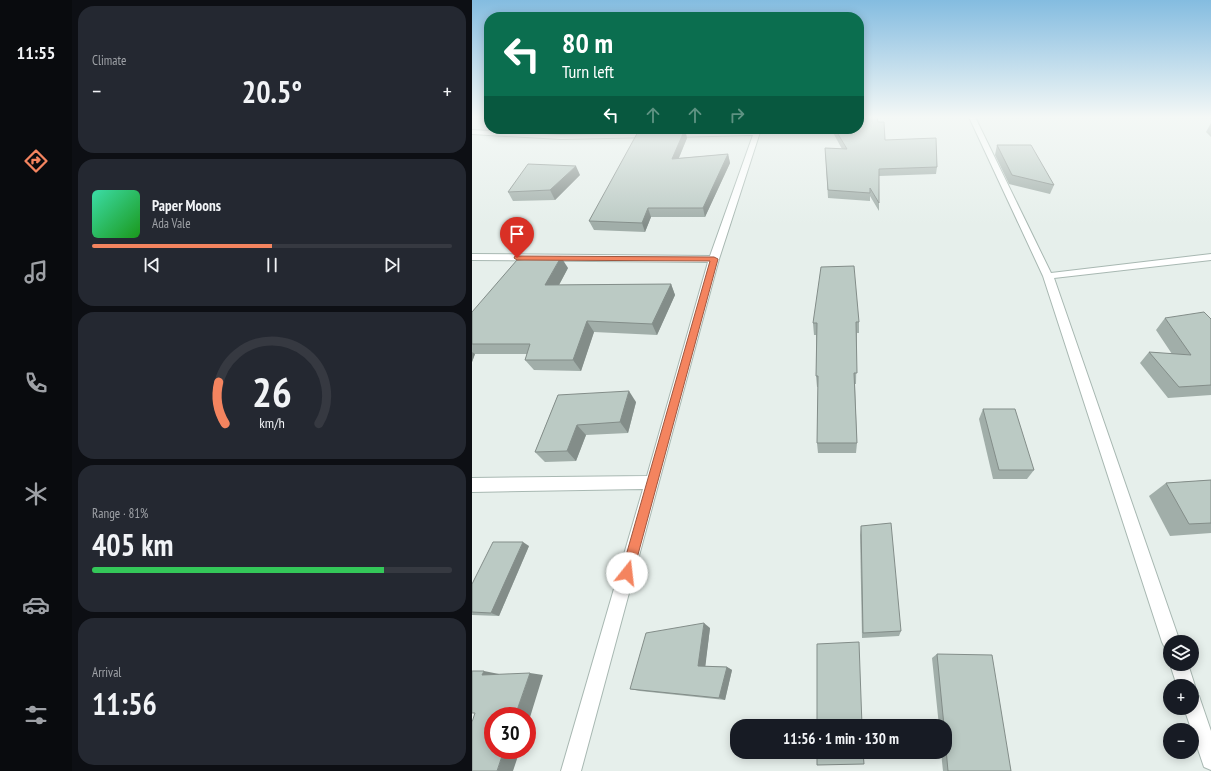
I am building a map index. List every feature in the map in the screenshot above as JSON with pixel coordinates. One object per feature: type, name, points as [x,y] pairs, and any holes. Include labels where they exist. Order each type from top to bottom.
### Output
[{"type":"street","points":[[571,771],[653,482],[714,259],[750,153]]},
{"type":"street","points":[[989,153],[1048,276],[1169,635]]},
{"type":"street","points":[[472,257],[714,259]]},
{"type":"street","points":[[1048,276],[1211,257]]},
{"type":"street","points":[[472,485],[653,482]]},
{"type":"street","points":[[1196,715],[1211,760]]},
{"type":"building","points":[[626,153],[675,153],[672,159],[728,154],[703,208],[648,208],[642,223],[589,221]]},
{"type":"building","points":[[825,153],[937,153],[937,167],[879,169],[879,203],[870,188],[870,193],[828,190]]},
{"type":"building","points":[[1001,153],[1036,153],[1054,185],[1012,175]]},
{"type":"building","points":[[528,164],[576,166],[550,190],[508,192]]},
{"type":"building","points":[[561,257],[545,285],[671,284],[652,324],[587,321],[573,360],[525,360],[530,344],[472,344],[472,312],[517,260]]},
{"type":"building","points":[[854,266],[859,322],[856,322],[857,373],[854,373],[857,443],[817,443],[817,323],[813,323],[821,267]]},
{"type":"building","points":[[1204,312],[1211,319],[1211,385],[1179,387],[1149,352],[1191,355],[1165,318]]},
{"type":"building","points":[[629,391],[620,422],[577,425],[567,451],[535,452],[558,395]]},
{"type":"building","points":[[983,409],[1015,409],[1034,470],[999,470]]},
{"type":"building","points":[[1211,480],[1211,523],[1189,524],[1166,483]]},
{"type":"building","points":[[891,523],[901,631],[863,633],[861,526]]},
{"type":"building","points":[[493,542],[523,542],[491,613],[472,612],[472,584]]},
{"type":"building","points":[[704,623],[698,666],[727,667],[719,698],[630,689],[646,633]]},
{"type":"building","points":[[859,642],[862,719],[817,719],[817,644]]},
{"type":"building","points":[[937,654],[992,655],[1011,771],[948,771],[947,759],[952,759],[952,719],[943,719]]},
{"type":"building","points":[[472,671],[484,671],[482,675],[530,673],[518,707],[484,707],[484,759],[501,759],[497,771],[472,771],[472,722],[475,713],[472,713]]},
{"type":"building","points":[[817,759],[864,759],[864,764],[817,765]]},
{"type":"route","points":[[517,258],[714,259],[627,573]]}]
